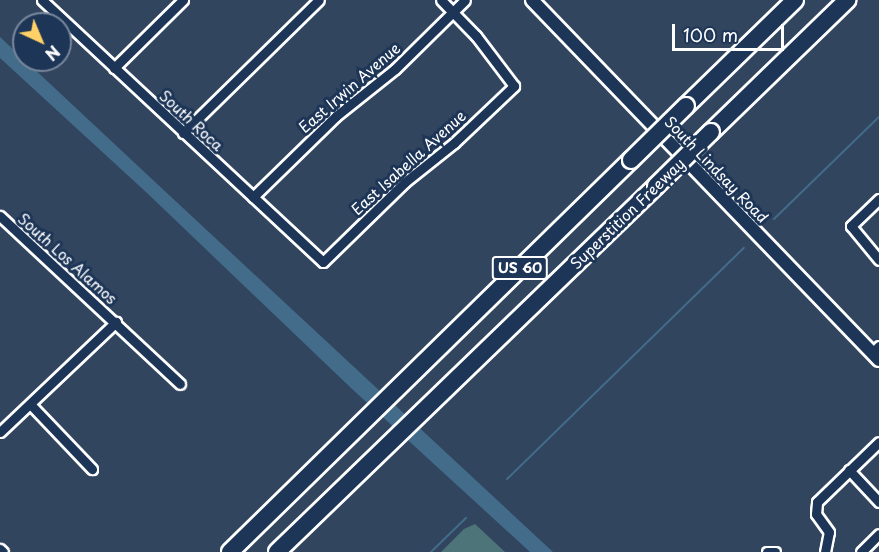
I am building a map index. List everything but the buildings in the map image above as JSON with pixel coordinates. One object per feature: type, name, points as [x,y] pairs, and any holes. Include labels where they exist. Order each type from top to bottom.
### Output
[{"type":"highway","name":"US 60","points":[[230,552],[795,0]]},
{"type":"highway","name":"Superstition Freeway","points":[[278,552],[847,0]]},
{"type":"main road","name":"South Lindsay Road","points":[[532,0],[877,353]]},
{"type":"street","name":"South Roca","points":[[42,0],[323,262]]},
{"type":"street","points":[[114,68],[183,0]]},
{"type":"street","points":[[183,133],[319,0]]},
{"type":"street","points":[[441,0],[453,12]]},
{"type":"street","name":"East Irwin Avenue","points":[[253,197],[336,116],[395,69],[465,0]]},
{"type":"street","name":"East Isabella Avenue","points":[[323,262],[405,182],[454,143],[514,86],[476,36],[453,12]]},
{"type":"street","points":[[879,199],[851,226],[879,260]]},
{"type":"street","name":"South Los Alamos","points":[[0,216],[180,384]]},
{"type":"street","points":[[0,432],[116,322]]},
{"type":"street","points":[[30,404],[92,469]]},
{"type":"street","points":[[828,551],[830,532],[816,514],[815,505],[879,442]]},
{"type":"street","points":[[849,470],[879,502]]},
{"type":"street","points":[[861,552],[879,534]]},
{"type":"street","points":[[0,549],[3,552]]},
{"type":"street","points":[[766,552],[775,552]]},
{"type":"green space","points":[[475,524],[505,552],[441,552],[464,529]]},
{"type":"water","points":[[0,37],[12,48],[12,69],[0,58]]},
{"type":"water","points":[[15,72],[38,72],[553,552],[530,552],[351,388],[147,193]]},
{"type":"waterway","points":[[774,219],[879,117]]},
{"type":"waterway","points":[[507,479],[744,248]]},
{"type":"waterway","points":[[431,552],[466,518]]}]
